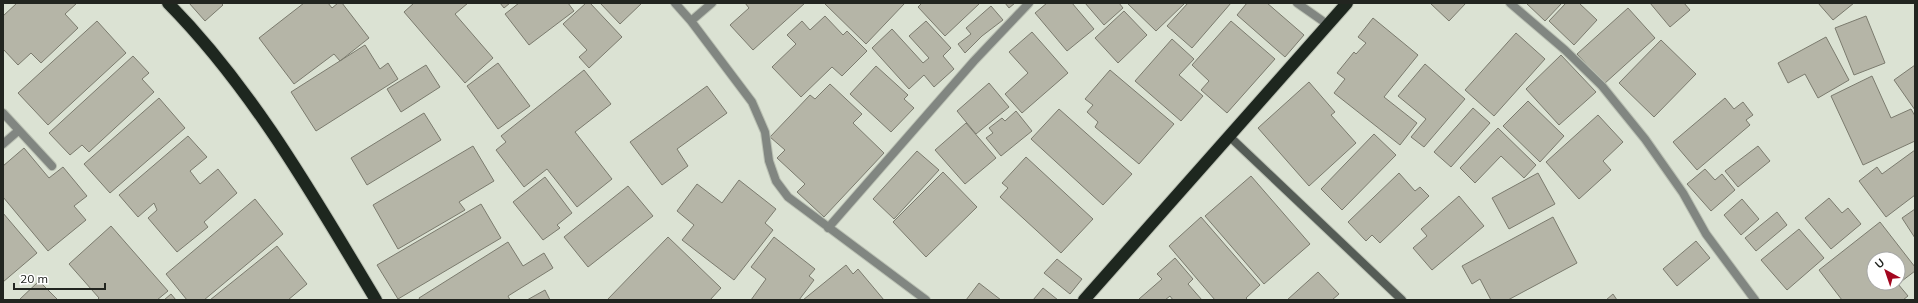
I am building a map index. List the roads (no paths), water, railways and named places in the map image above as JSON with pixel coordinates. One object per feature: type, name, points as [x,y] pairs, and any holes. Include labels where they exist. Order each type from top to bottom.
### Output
[{"type":"highway","points":[[168,3],[191,26],[262,119],[295,168],[376,300]]},
{"type":"highway","points":[[1084,300],[1347,3]]},
{"type":"main road","points":[[1229,136],[1402,300]]},
{"type":"street","points":[[675,3],[691,21],[752,102],[765,132],[769,161],[776,181],[788,197],[926,300]]},
{"type":"street","points":[[691,21],[712,3]]},
{"type":"street","points":[[828,228],[974,61],[1029,3]]},
{"type":"street","points":[[1296,3],[1327,24]]},
{"type":"street","points":[[1510,3],[1565,50],[1602,86],[1641,133],[1683,193],[1706,234],[1756,300]]},
{"type":"street","points":[[3,113],[18,131],[52,166]]},
{"type":"street","points":[[3,144],[18,131]]}]
